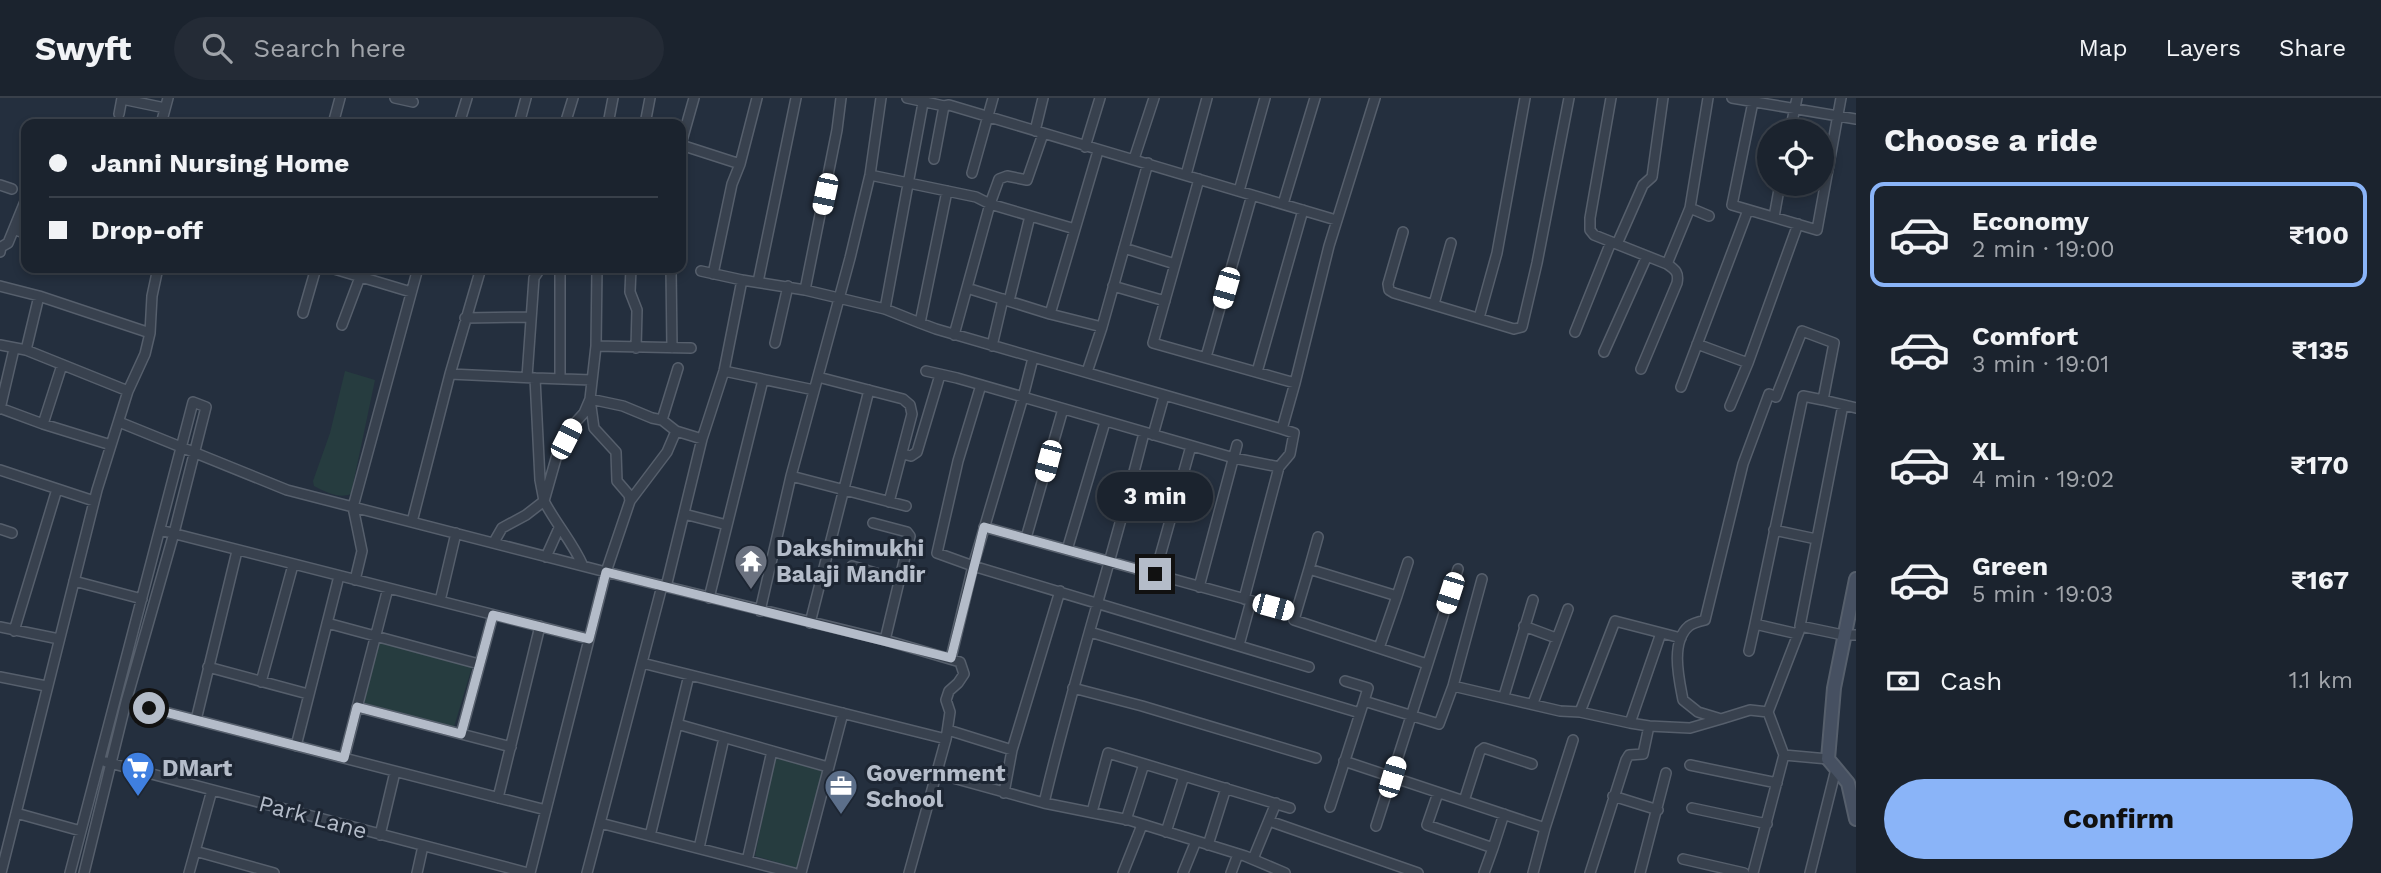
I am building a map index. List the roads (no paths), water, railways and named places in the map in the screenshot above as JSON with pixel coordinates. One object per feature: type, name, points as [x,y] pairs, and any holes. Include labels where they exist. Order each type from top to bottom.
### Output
[{"type":"street","points":[[162,119],[168,98]]},
{"type":"street","points":[[334,119],[340,98]]},
{"type":"street","points":[[461,119],[467,98]]},
{"type":"street","points":[[520,119],[526,98]]},
{"type":"street","points":[[567,119],[573,98]]},
{"type":"street","points":[[609,119],[613,98]]},
{"type":"street","points":[[646,119],[650,98]]},
{"type":"street","points":[[686,126],[694,98]]},
{"type":"street","points":[[713,274],[732,184],[757,98]]},
{"type":"street","points":[[758,282],[796,98]]},
{"type":"street","points":[[805,290],[841,98]]},
{"type":"street","points":[[760,611],[791,476],[840,298],[870,175],[881,98]]},
{"type":"street","points":[[907,98],[922,103],[948,103],[1039,133],[1336,220]]},
{"type":"street","points":[[972,173],[993,98]]},
{"type":"street","points":[[954,335],[999,179],[1003,176],[1023,180],[1029,177],[1039,133],[1043,98]]},
{"type":"street","points":[[1085,146],[1100,98]]},
{"type":"street","points":[[1134,159],[1154,98]]},
{"type":"street","points":[[1186,175],[1207,98]]},
{"type":"street","points":[[1239,191],[1265,98]]},
{"type":"street","points":[[1283,204],[1315,98]]},
{"type":"street","points":[[1276,428],[1282,429],[1336,220],[1375,98]]},
{"type":"street","points":[[1479,318],[1497,253],[1525,98]]},
{"type":"street","points":[[1404,232],[1388,284],[1389,290],[1514,329],[1522,327],[1569,98]]},
{"type":"street","points":[[1611,98],[1589,225],[1594,235],[1667,264],[1679,275],[1641,369]]},
{"type":"street","points":[[1575,332],[1614,243],[1643,185],[1652,177],[1663,98]]},
{"type":"street","points":[[1667,264],[1690,208],[1708,98]]},
{"type":"street","points":[[1732,98],[1753,102],[1796,103],[1856,120]]},
{"type":"street","points":[[1753,102],[1732,205],[1817,230],[1841,98]]},
{"type":"street","points":[[120,114],[122,99],[165,108]]},
{"type":"street","points":[[885,309],[922,103]]},
{"type":"street","points":[[933,159],[948,103]]},
{"type":"street","points":[[686,146],[740,164]]},
{"type":"street","points":[[1050,314],[1098,150]]},
{"type":"street","points":[[1087,372],[1147,163]]},
{"type":"street","points":[[870,175],[976,197],[990,204],[1075,229]]},
{"type":"street","points":[[1199,179],[1153,343],[1295,383]]},
{"type":"street","points":[[0,185],[12,189]]},
{"type":"street","points":[[920,323],[947,191]]},
{"type":"street","points":[[1206,357],[1252,195]]},
{"type":"street","points":[[1774,217],[1778,196]]},
{"type":"street","points":[[1690,208],[1709,216]]},
{"type":"street","points":[[1257,372],[1303,210]]},
{"type":"street","points":[[1681,387],[1748,210]]},
{"type":"street","points":[[0,252],[1,247],[8,243],[21,212]]},
{"type":"street","points":[[992,346],[1030,216]]},
{"type":"street","points":[[1730,405],[1798,224]]},
{"type":"street","points":[[14,229],[21,232]]},
{"type":"street","points":[[1434,304],[1451,243]]},
{"type":"street","points":[[1124,248],[1175,264]]},
{"type":"street","points":[[1604,352],[1647,256]]},
{"type":"street","points":[[701,271],[788,286],[885,309],[954,335],[1294,433],[1290,454],[1279,467],[1239,645]]},
{"type":"street","points":[[1,873],[3,854],[16,813],[94,501],[128,391],[145,354],[157,273]]},
{"type":"street","points":[[303,313],[315,273]]},
{"type":"street","points":[[347,273],[411,292]]},
{"type":"street","points":[[371,280],[373,273]]},
{"type":"street","points":[[355,580],[362,551],[353,506],[417,273]]},
{"type":"street","points":[[412,522],[465,318],[479,273]]},
{"type":"street","points":[[536,273],[530,317],[531,378],[540,481],[544,501],[583,566]]},
{"type":"street","points":[[560,273],[560,379]]},
{"type":"street","points":[[597,273],[596,346],[590,399],[594,428],[616,452],[617,481],[630,500]]},
{"type":"street","points":[[631,273],[630,292],[637,310],[636,348]]},
{"type":"street","points":[[671,273],[672,348]]},
{"type":"street","points":[[342,325],[360,277]]},
{"type":"street","points":[[587,873],[702,439],[724,370],[742,280]]},
{"type":"street","points":[[0,286],[39,296],[150,333]]},
{"type":"street","points":[[775,343],[788,286]]},
{"type":"street","points":[[1113,286],[1165,302]]},
{"type":"street","points":[[967,288],[1102,327]]},
{"type":"street","points":[[26,350],[39,296]]},
{"type":"street","points":[[465,318],[530,317]]},
{"type":"street","points":[[1721,719],[1698,712],[1683,700],[1676,660],[1681,638],[1689,625],[1705,620],[1743,464],[1769,394],[1776,397],[1802,331],[1834,343],[1823,400]]},
{"type":"street","points":[[1697,344],[1748,363]]},
{"type":"street","points":[[0,345],[26,350],[128,391]]},
{"type":"street","points":[[596,346],[691,348]]},
{"type":"street","points":[[14,349],[0,409],[111,445]]},
{"type":"street","points":[[951,658],[973,566],[1033,358]]},
{"type":"street","points":[[43,424],[62,365]]},
{"type":"street","points":[[662,419],[678,368]]},
{"type":"street","points":[[724,370],[814,390]]},
{"type":"street","points":[[926,371],[1234,458],[1279,467]]},
{"type":"street","points":[[450,374],[592,380]]},
{"type":"street","points":[[903,454],[911,456],[917,452],[940,375]]},
{"type":"street","points":[[818,377],[903,399],[910,405],[912,414],[889,502]]},
{"type":"street","points":[[709,598],[762,380]]},
{"type":"street","points":[[981,385],[936,549],[940,555],[1309,667]]},
{"type":"street","points":[[810,623],[869,390]]},
{"type":"street","points":[[1044,803],[1109,561],[1149,434],[1164,396]]},
{"type":"street","points":[[1749,651],[1803,396],[1856,408]]},
{"type":"street","points":[[590,399],[624,406],[652,418],[662,419],[677,431],[702,439]]},
{"type":"street","points":[[494,542],[502,528],[544,501],[557,455],[590,399]]},
{"type":"street","points":[[70,873],[193,402],[206,407],[196,452],[126,702],[84,873]]},
{"type":"street","points":[[1753,873],[1784,755],[1768,712],[1799,630],[1843,405]]},
{"type":"street","points":[[1026,538],[1063,409]]},
{"type":"street","points":[[119,422],[287,490],[664,587],[885,640],[960,662],[964,674],[949,691],[946,700],[950,712],[947,734],[909,873]]},
{"type":"street","points":[[1067,550],[1105,422]]},
{"type":"street","points":[[529,873],[606,572],[630,500],[667,452],[677,431]]},
{"type":"street","points":[[1199,587],[1237,445]]},
{"type":"street","points":[[1155,574],[1191,446]]},
{"type":"street","points":[[0,470],[94,501]]},
{"type":"street","points":[[791,476],[906,506]]},
{"type":"street","points":[[14,631],[57,489]]},
{"type":"street","points":[[684,514],[727,525]]},
{"type":"street","points":[[873,523],[909,533],[885,640]]},
{"type":"street","points":[[984,527],[1296,613]]},
{"type":"street","points":[[546,556],[559,528]]},
{"type":"street","points":[[0,529],[12,533]]},
{"type":"street","points":[[160,530],[589,639]]},
{"type":"street","points":[[1774,530],[1816,539]]},
{"type":"street","points":[[440,601],[456,533]]},
{"type":"street","points":[[1318,537],[1294,620],[1427,664]]},
{"type":"street","points":[[196,720],[237,551]]},
{"type":"street","points":[[1379,648],[1408,562]]},
{"type":"street","points":[[261,682],[293,565]]},
{"type":"street","points":[[852,566],[899,580]]},
{"type":"street","points":[[1309,569],[1396,596]]},
{"type":"street","points":[[1376,826],[1458,569]]},
{"type":"street","points":[[296,746],[339,576]]},
{"type":"street","points":[[1364,701],[1439,724],[1453,685],[1482,579]]},
{"type":"street","points":[[1810,873],[1832,764],[1834,688],[1850,635],[1856,579]]},
{"type":"street","points":[[74,581],[142,599]]},
{"type":"street","points":[[344,758],[388,589]]},
{"type":"street","points":[[1004,793],[1012,750],[1060,591]]},
{"type":"street","points":[[1504,696],[1533,600]]},
{"type":"street","points":[[1534,703],[1568,609]]},
{"type":"street","points":[[461,734],[493,615]]},
{"type":"street","points":[[1580,712],[1615,621],[1681,638]]},
{"type":"street","points":[[327,623],[479,664]]},
{"type":"street","points":[[1755,624],[1850,635]]},
{"type":"street","points":[[498,798],[540,626]]},
{"type":"street","points":[[1524,626],[1556,638]]},
{"type":"street","points":[[0,628],[59,639]]},
{"type":"street","points":[[1090,632],[1360,713]]},
{"type":"street","points":[[1630,723],[1661,633]]},
{"type":"street","points":[[642,663],[842,713],[1012,750]]},
{"type":"street","points":[[208,667],[308,694]]},
{"type":"street","points":[[650,836],[690,675]]},
{"type":"street","points":[[0,677],[46,687]]},
{"type":"street","points":[[1329,807],[1368,688],[1345,681]]},
{"type":"street","points":[[1453,685],[1560,710],[1649,726],[1690,729],[1750,710],[1768,712]]},
{"type":"street","points":[[1073,688],[1316,758]]},
{"type":"street","points":[[126,702],[546,810]]},
{"type":"street","points":[[357,707],[511,747]]},
{"type":"street","points":[[801,873],[842,713]]},
{"type":"street","points":[[677,724],[828,768]]},
{"type":"street","points":[[1590,873],[1613,796],[1629,755],[1643,754],[1649,726]]},
{"type":"street","points":[[699,848],[724,737]]},
{"type":"street","points":[[1533,873],[1573,740]]},
{"type":"street","points":[[1464,801],[1480,751],[1484,748],[1532,764]]},
{"type":"street","points":[[747,861],[772,751]]},
{"type":"street","points":[[1092,812],[1108,753],[1290,808]]},
{"type":"street","points":[[1784,755],[1832,764],[1848,783],[1856,819]]},
{"type":"street","name":"Park Lane","points":[[99,760],[529,873]]},
{"type":"street","points":[[1344,761],[1545,828]]},
{"type":"street","points":[[1126,820],[1144,764]]},
{"type":"street","points":[[1690,765],[1777,783]]},
{"type":"street","points":[[380,835],[395,772]]},
{"type":"street","points":[[935,773],[1044,803],[1126,820],[1254,859],[1284,873]]},
{"type":"street","points":[[1640,873],[1666,773]]},
{"type":"street","points":[[1166,832],[1184,776]]},
{"type":"street","points":[[1208,845],[1226,788]]},
{"type":"street","points":[[189,873],[212,790]]},
{"type":"street","points":[[1438,793],[1427,825],[1493,848]]},
{"type":"street","points":[[1613,796],[1658,810]]},
{"type":"street","points":[[1254,859],[1276,803]]},
{"type":"street","points":[[1692,808],[1767,824]]},
{"type":"street","points":[[16,813],[81,831]]},
{"type":"street","points":[[1484,873],[1504,814]]},
{"type":"street","points":[[1269,821],[1418,873]]},
{"type":"street","points":[[600,823],[794,873]]},
{"type":"street","points":[[1124,873],[1142,825]]},
{"type":"street","points":[[1183,873],[1196,841]]},
{"type":"street","points":[[417,873],[424,846]]},
{"type":"street","points":[[195,851],[255,871],[274,873]]},
{"type":"street","points":[[1231,873],[1238,854]]},
{"type":"street","points":[[1683,859],[1744,873]]},
{"type":"place","name":"Dakshimukhi Balaji Mandir","points":[[751,591]]},
{"type":"place","name":"DMart","points":[[138,798]]},
{"type":"place","name":"Government School","points":[[841,816]]}]
